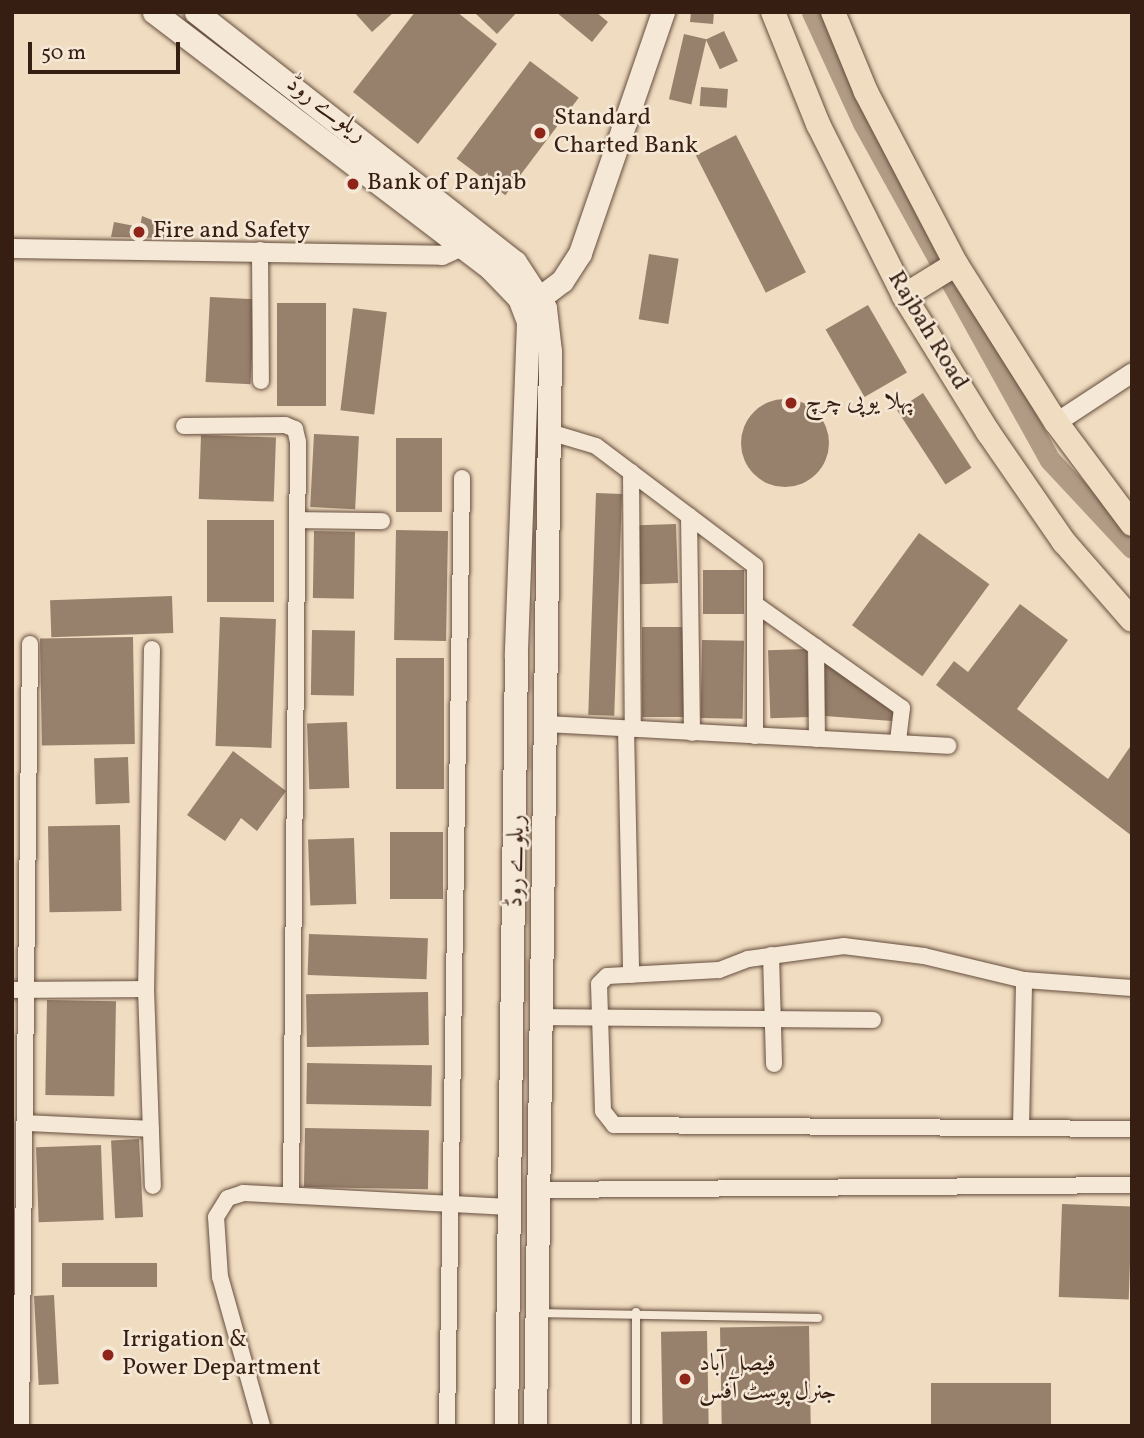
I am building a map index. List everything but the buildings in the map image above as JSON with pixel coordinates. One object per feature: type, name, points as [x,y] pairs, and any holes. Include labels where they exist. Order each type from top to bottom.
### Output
[{"type":"main road","name":"ریلوے روڈ","points":[[154,12],[532,303]]},
{"type":"main road","name":"ریلوے روڈ","points":[[196,12],[515,262],[550,351],[546,431],[540,1190],[535,1426]]},
{"type":"main road","points":[[532,303],[562,281],[580,253],[663,12]]},
{"type":"main road","name":"Rajbah Road","points":[[772,12],[818,124],[908,293],[1034,498],[1132,620]]},
{"type":"main road","points":[[833,12],[866,92],[954,265],[1056,422],[1132,524]]},
{"type":"main road","points":[[908,293],[954,265]]},
{"type":"main road","name":"ریلوے روڈ","points":[[506,1426],[512,1207],[516,654],[532,303]]},
{"type":"street","points":[[12,248],[442,255],[461,246]]},
{"type":"street","points":[[260,250],[261,381]]},
{"type":"street","points":[[1056,422],[1132,372]]},
{"type":"street","points":[[184,426],[285,425],[295,429],[298,520],[291,1195]]},
{"type":"street","points":[[546,431],[596,446],[755,566],[755,736]]},
{"type":"street","points":[[631,472],[631,975]]},
{"type":"street","points":[[447,1426],[462,478]]},
{"type":"street","points":[[689,516],[692,733]]},
{"type":"street","points":[[298,520],[382,520]]},
{"type":"street","points":[[755,604],[902,708],[898,743]]},
{"type":"street","points":[[21,1426],[18,1365],[19,1266],[26,1123],[19,990],[30,644]]},
{"type":"street","points":[[816,647],[817,739]]},
{"type":"street","points":[[152,649],[146,989],[153,1186]]},
{"type":"street","points":[[545,724],[948,746]]},
{"type":"street","points":[[1132,988],[1024,980],[924,956],[844,946],[771,956],[719,970],[603,978],[601,1017],[603,1111],[614,1125],[1132,1129]]},
{"type":"street","points":[[771,956],[774,1064]]},
{"type":"street","points":[[1021,1128],[1024,980]]},
{"type":"street","points":[[19,990],[146,989]]},
{"type":"street","points":[[541,1017],[873,1020]]},
{"type":"street","points":[[26,1123],[151,1129]]},
{"type":"street","points":[[540,1190],[1132,1185]]},
{"type":"street","points":[[262,1426],[220,1277],[216,1217],[228,1198],[243,1193],[512,1207]]},
{"type":"lane","points":[[538,1313],[636,1312],[818,1318]]},
{"type":"lane","points":[[636,1312],[636,1426]]},
{"type":"waterway","points":[[812,12],[863,123],[1050,460],[1132,548]]},
{"type":"place","name":"Standard Charted Bank","points":[[540,133]]},
{"type":"place","name":"Bank of Panjab","points":[[353,184]]},
{"type":"place","name":"Fire and Safety","points":[[139,232]]},
{"type":"place","name":"پہلا یوپی چرچ","points":[[791,403]]},
{"type":"place","name":"Irrigation & Power Department","points":[[108,1355]]},
{"type":"place","name":"فیصل آباد جنرل پوسٹ آفس","points":[[685,1379]]}]
